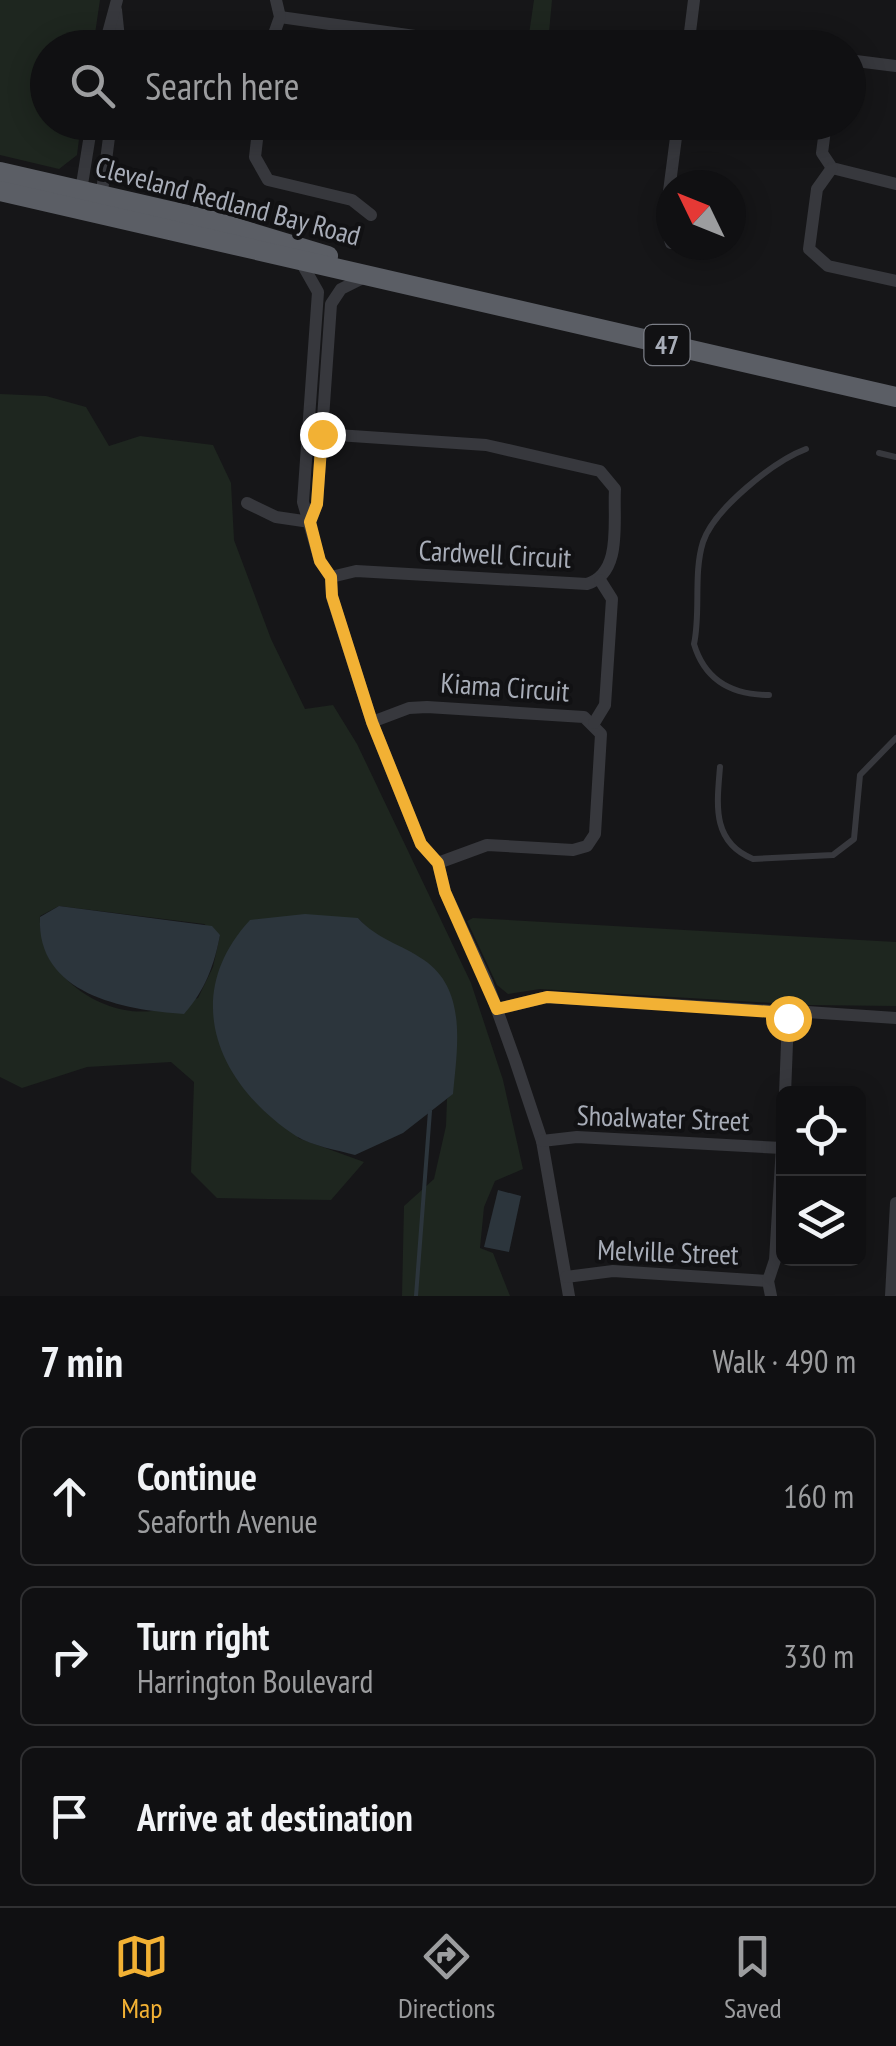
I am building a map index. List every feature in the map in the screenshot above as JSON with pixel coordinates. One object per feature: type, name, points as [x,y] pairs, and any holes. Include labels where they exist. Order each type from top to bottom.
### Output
[{"type":"highway","name":"Cleveland Redland Bay Road","points":[[0,172],[90,202],[363,278],[896,397]]},
{"type":"highway","name":"Cleveland Redland Bay Road","points":[[0,191],[209,220],[439,294]]},
{"type":"street","points":[[275,30],[280,17],[276,0]]},
{"type":"street","points":[[690,30],[694,0]]},
{"type":"street","points":[[109,30],[117,5]]},
{"type":"street","points":[[117,5],[119,30]]},
{"type":"street","points":[[280,17],[372,30]]},
{"type":"street","points":[[866,62],[896,66]]},
{"type":"street","points":[[90,202],[92,140]]},
{"type":"street","points":[[90,202],[106,140]]},
{"type":"street","points":[[257,140],[255,157],[268,180],[352,200],[370,215]]},
{"type":"street","points":[[672,170],[676,140]]},
{"type":"street","points":[[824,140],[822,153],[832,168],[896,184]]},
{"type":"street","points":[[832,168],[817,189],[809,249],[828,266],[896,281]]},
{"type":"street","points":[[301,262],[318,292],[303,502],[320,561],[331,577],[332,596],[372,722],[421,844],[438,863],[445,892],[497,1009],[542,1141],[569,1296]]},
{"type":"street","points":[[310,522],[317,504],[332,304],[341,290],[363,278]]},
{"type":"street","name":"Cardwell Circuit","points":[[307,434],[486,445],[600,470],[615,489],[611,569],[600,580],[587,584],[356,571],[331,577]]},
{"type":"street","points":[[247,503],[276,517],[310,522]]},
{"type":"street","points":[[594,722],[605,705],[612,600],[600,580]]},
{"type":"street","name":"Kiama Circuit","points":[[372,722],[409,708],[427,708],[584,717],[594,722],[601,734],[595,834],[587,846],[574,850],[487,845],[438,863]]},
{"type":"street","points":[[497,1009],[547,997],[772,1012],[788,1018],[807,1012],[896,1018]]},
{"type":"street","points":[[784,1086],[788,1018]]},
{"type":"street","name":"Shoalwater Street","points":[[542,1141],[578,1137],[776,1148]]},
{"type":"street","points":[[771,1296],[768,1280],[775,1260],[780,1176]]},
{"type":"street","points":[[891,1296],[896,1203]]},
{"type":"street","name":"Melville Street","points":[[566,1277],[613,1271],[768,1280]]},
{"type":"lane","points":[[769,695],[741,695],[724,688],[698,657],[694,644],[703,541],[714,522],[768,468],[806,449]]},
{"type":"lane","points":[[880,453],[896,457]]},
{"type":"lane","points":[[720,767],[716,815],[720,830],[744,855],[753,859],[833,855],[854,838],[860,776],[896,738]]},
{"type":"shaded area","points":[[0,0],[100,0],[96,30],[30,30],[30,140],[79,140],[77,155],[59,169],[0,155]]},
{"type":"shaded area","points":[[534,0],[552,0],[549,30],[530,30]]},
{"type":"shaded area","points":[[0,394],[46,396],[86,407],[109,446],[140,436],[213,445],[231,483],[234,540],[271,639],[305,709],[333,705],[357,744],[471,983],[503,1080],[523,1169],[495,1181],[484,1207],[480,1248],[493,1253],[510,1296],[402,1296],[404,1206],[434,1179],[446,1126],[447,1099],[453,1093],[399,949],[376,937],[358,918],[298,1138],[364,1162],[331,1200],[217,1198],[191,1172],[194,1082],[171,1062],[87,1067],[22,1088],[0,1077]],"holes":[[[59,906],[204,924],[220,935],[213,967],[198,998],[158,1010],[132,1011],[92,998],[60,972],[42,936],[40,916]]]},
{"type":"shaded area","points":[[59,906],[212,926],[220,935],[203,987],[184,1014],[135,1008],[88,993],[52,964],[43,943],[40,917]]},
{"type":"shaded area","points":[[305,914],[358,918],[374,932],[424,960],[448,987],[454,1004],[457,1040],[453,1094],[403,1133],[355,1155],[302,1139],[268,1115],[228,1065],[217,1037],[213,1008],[217,978],[229,949],[250,920]]},
{"type":"shaded area","points":[[473,918],[896,942],[896,1006],[808,1005],[787,1010],[773,1003],[540,989],[508,994],[497,985],[467,921]]},
{"type":"shaded area","points":[[498,1190],[521,1196],[509,1252],[484,1247]]},
{"type":"waterway","points":[[416,1296],[430,1111]]},
{"type":"route","points":[[322,434],[317,504],[310,522],[320,561],[331,577],[332,596],[372,722],[424,851],[438,863],[445,892],[497,1009],[547,997],[772,1012],[788,1018]]}]
